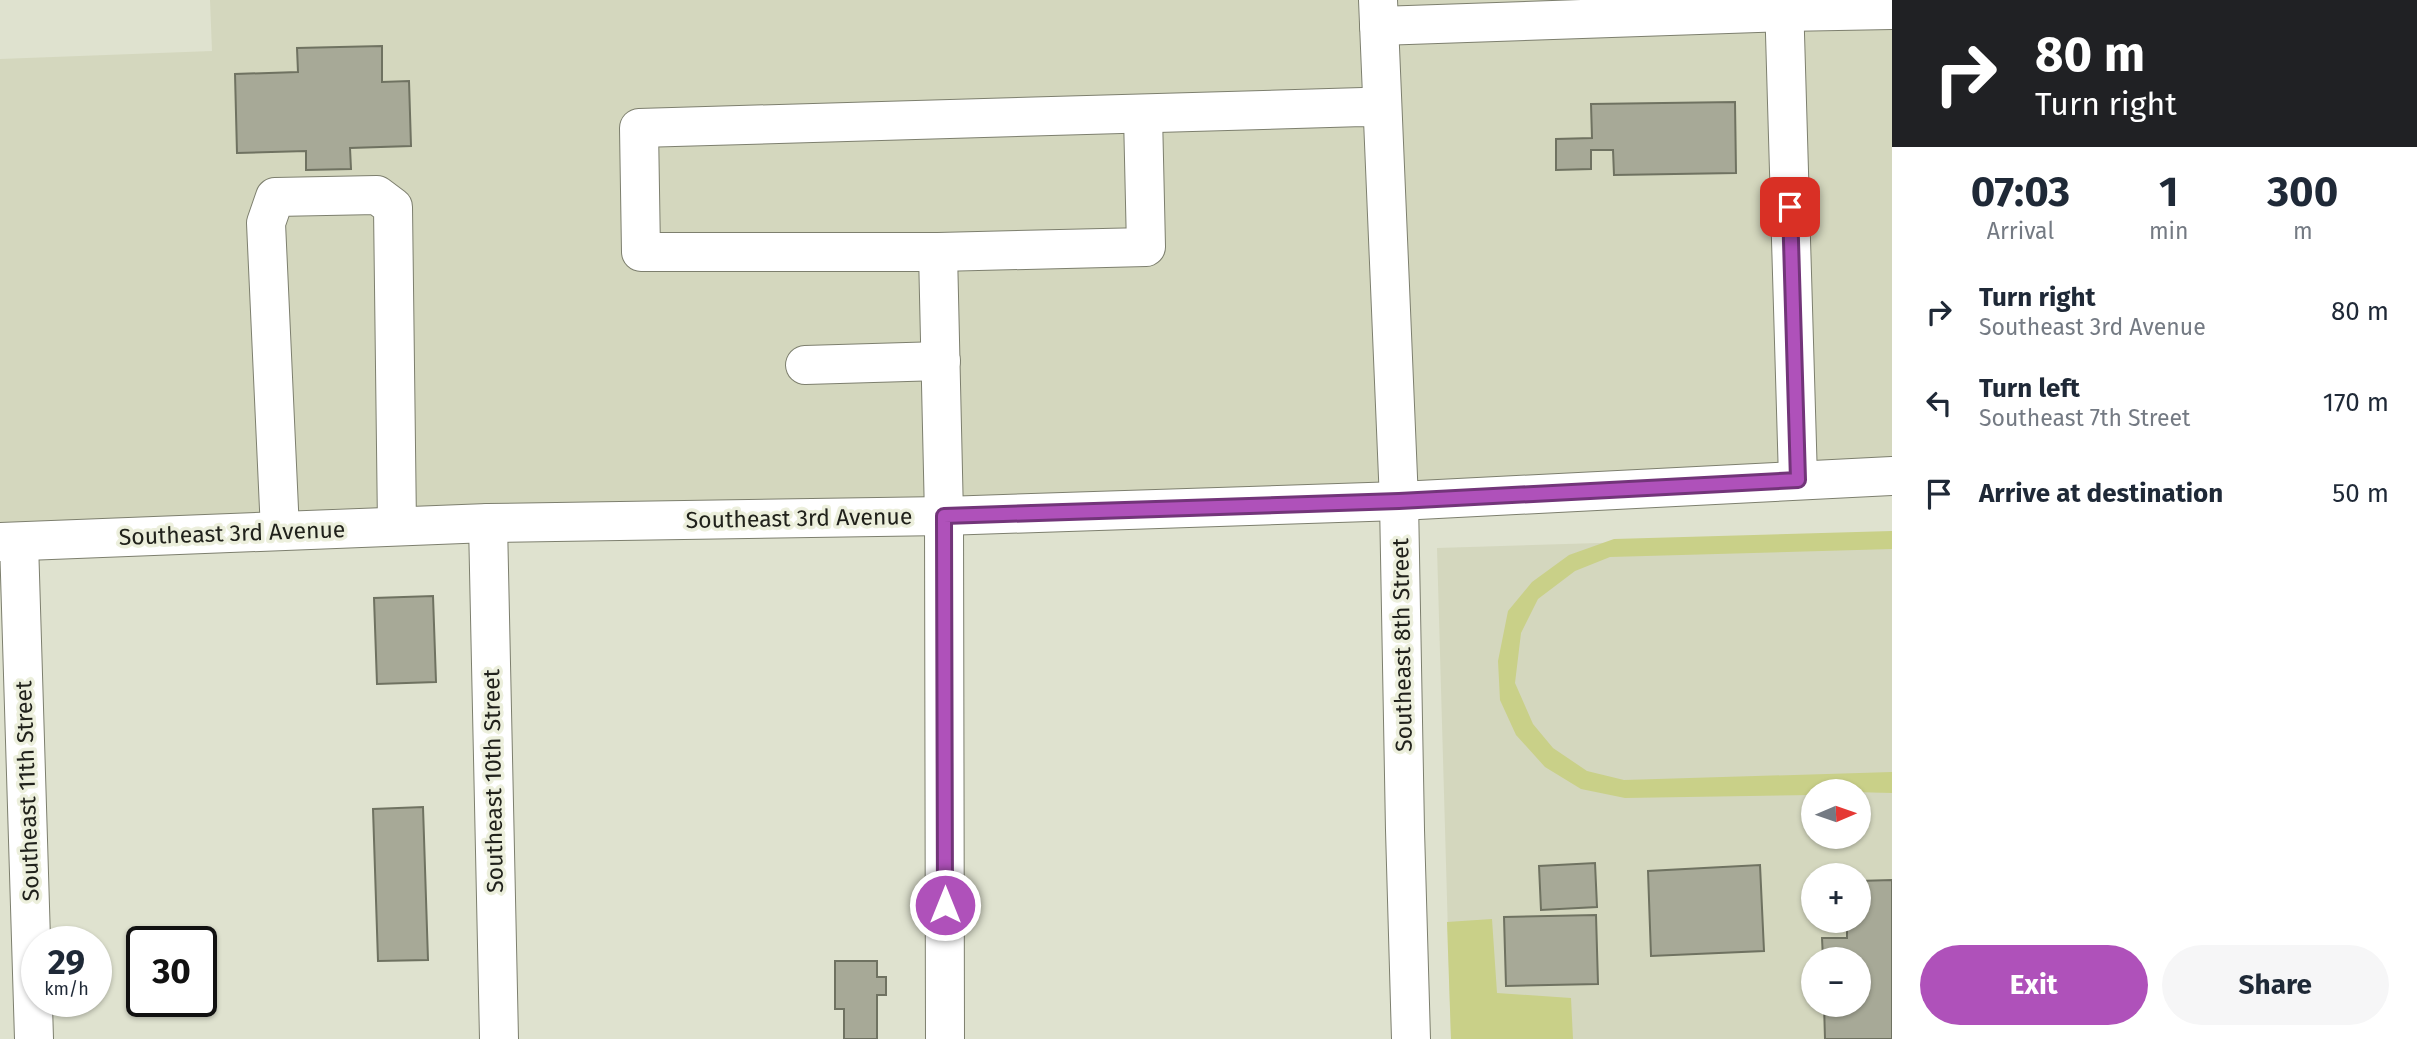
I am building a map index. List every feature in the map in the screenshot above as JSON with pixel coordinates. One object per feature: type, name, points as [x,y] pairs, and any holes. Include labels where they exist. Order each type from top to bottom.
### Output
[{"type":"street","points":[[1784,6],[1798,480]]},
{"type":"street","points":[[1379,13],[1784,6],[1892,10]]},
{"type":"street","name":"Southeast 8th Street","points":[[1379,13],[1399,501],[1411,1039]]},
{"type":"street","points":[[1143,114],[1146,247],[938,252],[641,252],[639,128],[1363,107],[1382,108]]},
{"type":"street","points":[[280,531],[266,223],[275,197],[377,195],[393,207],[397,526]]},
{"type":"street","points":[[938,252],[944,516],[946,1039]]},
{"type":"street","points":[[804,365],[941,361]]},
{"type":"street","name":"Southeast 3rd Avenue","points":[[10,542],[488,523],[944,516],[1399,501],[1892,476]]},
{"type":"street","name":"Southeast 10th Street","points":[[488,523],[499,1039]]},
{"type":"street","name":"Southeast 11th Street","points":[[10,542],[34,1039]]},
{"type":"shaded area","points":[[210,0],[1358,0],[1379,484],[0,525],[0,59],[212,51]]},
{"type":"shaded area","points":[[1398,0],[1628,0],[1398,8]]},
{"type":"shaded area","points":[[1892,27],[1892,459],[1817,462],[1804,29]]},
{"type":"shaded area","points":[[1765,30],[1778,463],[1418,482],[1399,42]]},
{"type":"shaded area","points":[[1892,534],[1892,1039],[1451,1039],[1437,548]]},
{"type":"green space","points":[[1892,531],[1892,549],[1610,557],[1575,571],[1538,599],[1521,633],[1515,683],[1533,724],[1553,748],[1587,771],[1624,780],[1892,772],[1892,793],[1871,792],[1871,779],[1801,779],[1801,795],[1625,798],[1581,789],[1545,767],[1516,735],[1500,700],[1498,661],[1508,611],[1532,582],[1569,555],[1614,539]]},
{"type":"green space","points":[[1492,919],[1497,993],[1571,998],[1573,1039],[1451,1039],[1447,922]]},
{"type":"building","points":[[382,46],[382,82],[409,81],[411,146],[350,148],[351,169],[306,170],[306,151],[237,153],[235,74],[298,72],[297,48]]},
{"type":"building","points":[[1735,102],[1736,173],[1614,175],[1613,150],[1591,150],[1591,169],[1556,170],[1556,139],[1592,138],[1591,104]]},
{"type":"building","points":[[433,596],[436,682],[377,684],[374,598]]},
{"type":"building","points":[[423,807],[428,960],[378,961],[373,809]]},
{"type":"building","points":[[1595,863],[1597,907],[1541,910],[1539,866]]},
{"type":"building","points":[[1760,865],[1764,951],[1651,956],[1648,871]]},
{"type":"building","points":[[1892,880],[1892,1039],[1825,1039],[1824,1017],[1871,1017],[1871,947],[1822,947],[1822,938],[1847,938],[1847,933],[1871,933],[1871,881]]},
{"type":"building","points":[[1596,915],[1598,984],[1506,986],[1504,917]]},
{"type":"building","points":[[835,961],[877,961],[877,977],[886,977],[886,995],[877,995],[877,1039],[844,1039],[844,1009],[835,1009]]},
{"type":"route","points":[[945,905],[944,516],[1399,501],[1798,480],[1790,207]]}]
